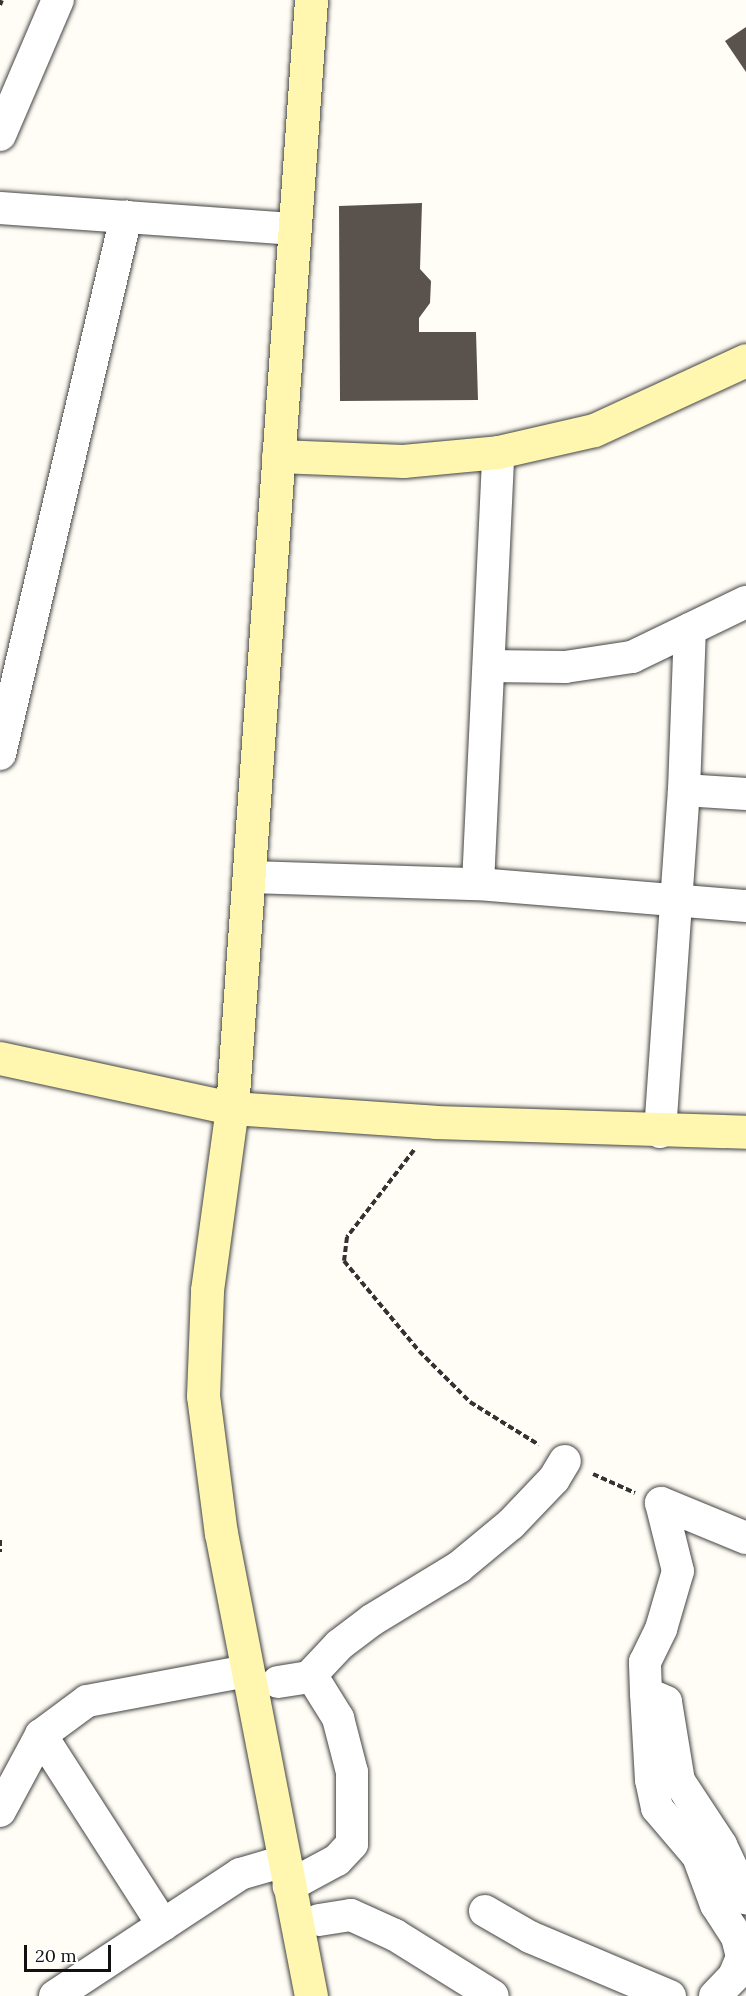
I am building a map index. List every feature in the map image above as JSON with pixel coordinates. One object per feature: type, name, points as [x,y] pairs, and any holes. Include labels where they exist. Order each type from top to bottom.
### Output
[{"type":"street","points":[[0,135],[9,99],[58,0]]},
{"type":"street","points":[[311,0],[293,229],[250,877],[232,1108],[207,1290],[203,1396],[220,1534],[311,1996]]},
{"type":"street","points":[[0,208],[293,229]]},
{"type":"street","points":[[0,754],[126,217]]},
{"type":"street","points":[[278,456],[403,461],[498,452],[594,430],[746,360]]},
{"type":"street","points":[[478,884],[498,452]]},
{"type":"street","points":[[489,666],[565,667],[632,657],[746,602]]},
{"type":"street","points":[[660,1132],[684,790],[690,629]]},
{"type":"street","points":[[684,790],[746,794]]},
{"type":"street","points":[[250,877],[478,884],[746,906]]},
{"type":"street","points":[[0,1059],[232,1108],[435,1122],[660,1132],[746,1131]]},
{"type":"street","points":[[278,1682],[309,1677],[339,1645],[459,1567],[511,1524],[554,1479],[565,1461]]},
{"type":"street","points":[[661,1503],[746,1538]]},
{"type":"street","points":[[661,1503],[678,1571],[661,1629],[645,1662],[651,1780],[657,1808],[698,1856],[716,1905],[737,1937],[742,1957],[734,1976],[715,1996]]},
{"type":"street","points":[[0,1811],[41,1735],[87,1701],[247,1671]]},
{"type":"street","points":[[55,1996],[240,1874],[287,1873],[337,1860],[352,1844],[352,1772],[344,1739],[338,1718],[315,1681],[309,1677]]},
{"type":"street","points":[[646,1693],[666,1702],[679,1780],[721,1845],[746,1898]]},
{"type":"street","points":[[41,1735],[164,1925]]},
{"type":"street","points":[[485,1911],[530,1937],[670,1996]]},
{"type":"street","points":[[319,1920],[351,1915],[395,1935],[493,1996]]},
{"type":"path","points":[[0,5],[2,0]]},
{"type":"path","points":[[435,1122],[347,1237],[344,1261],[419,1351],[470,1402],[565,1461],[661,1503]]},
{"type":"path","points":[[0,1540],[0,1552]]},
{"type":"building","points":[[746,27],[746,72],[725,41]]},
{"type":"building","points":[[422,203],[420,269],[431,281],[430,303],[419,318],[419,332],[476,332],[478,400],[340,401],[339,206]]}]
